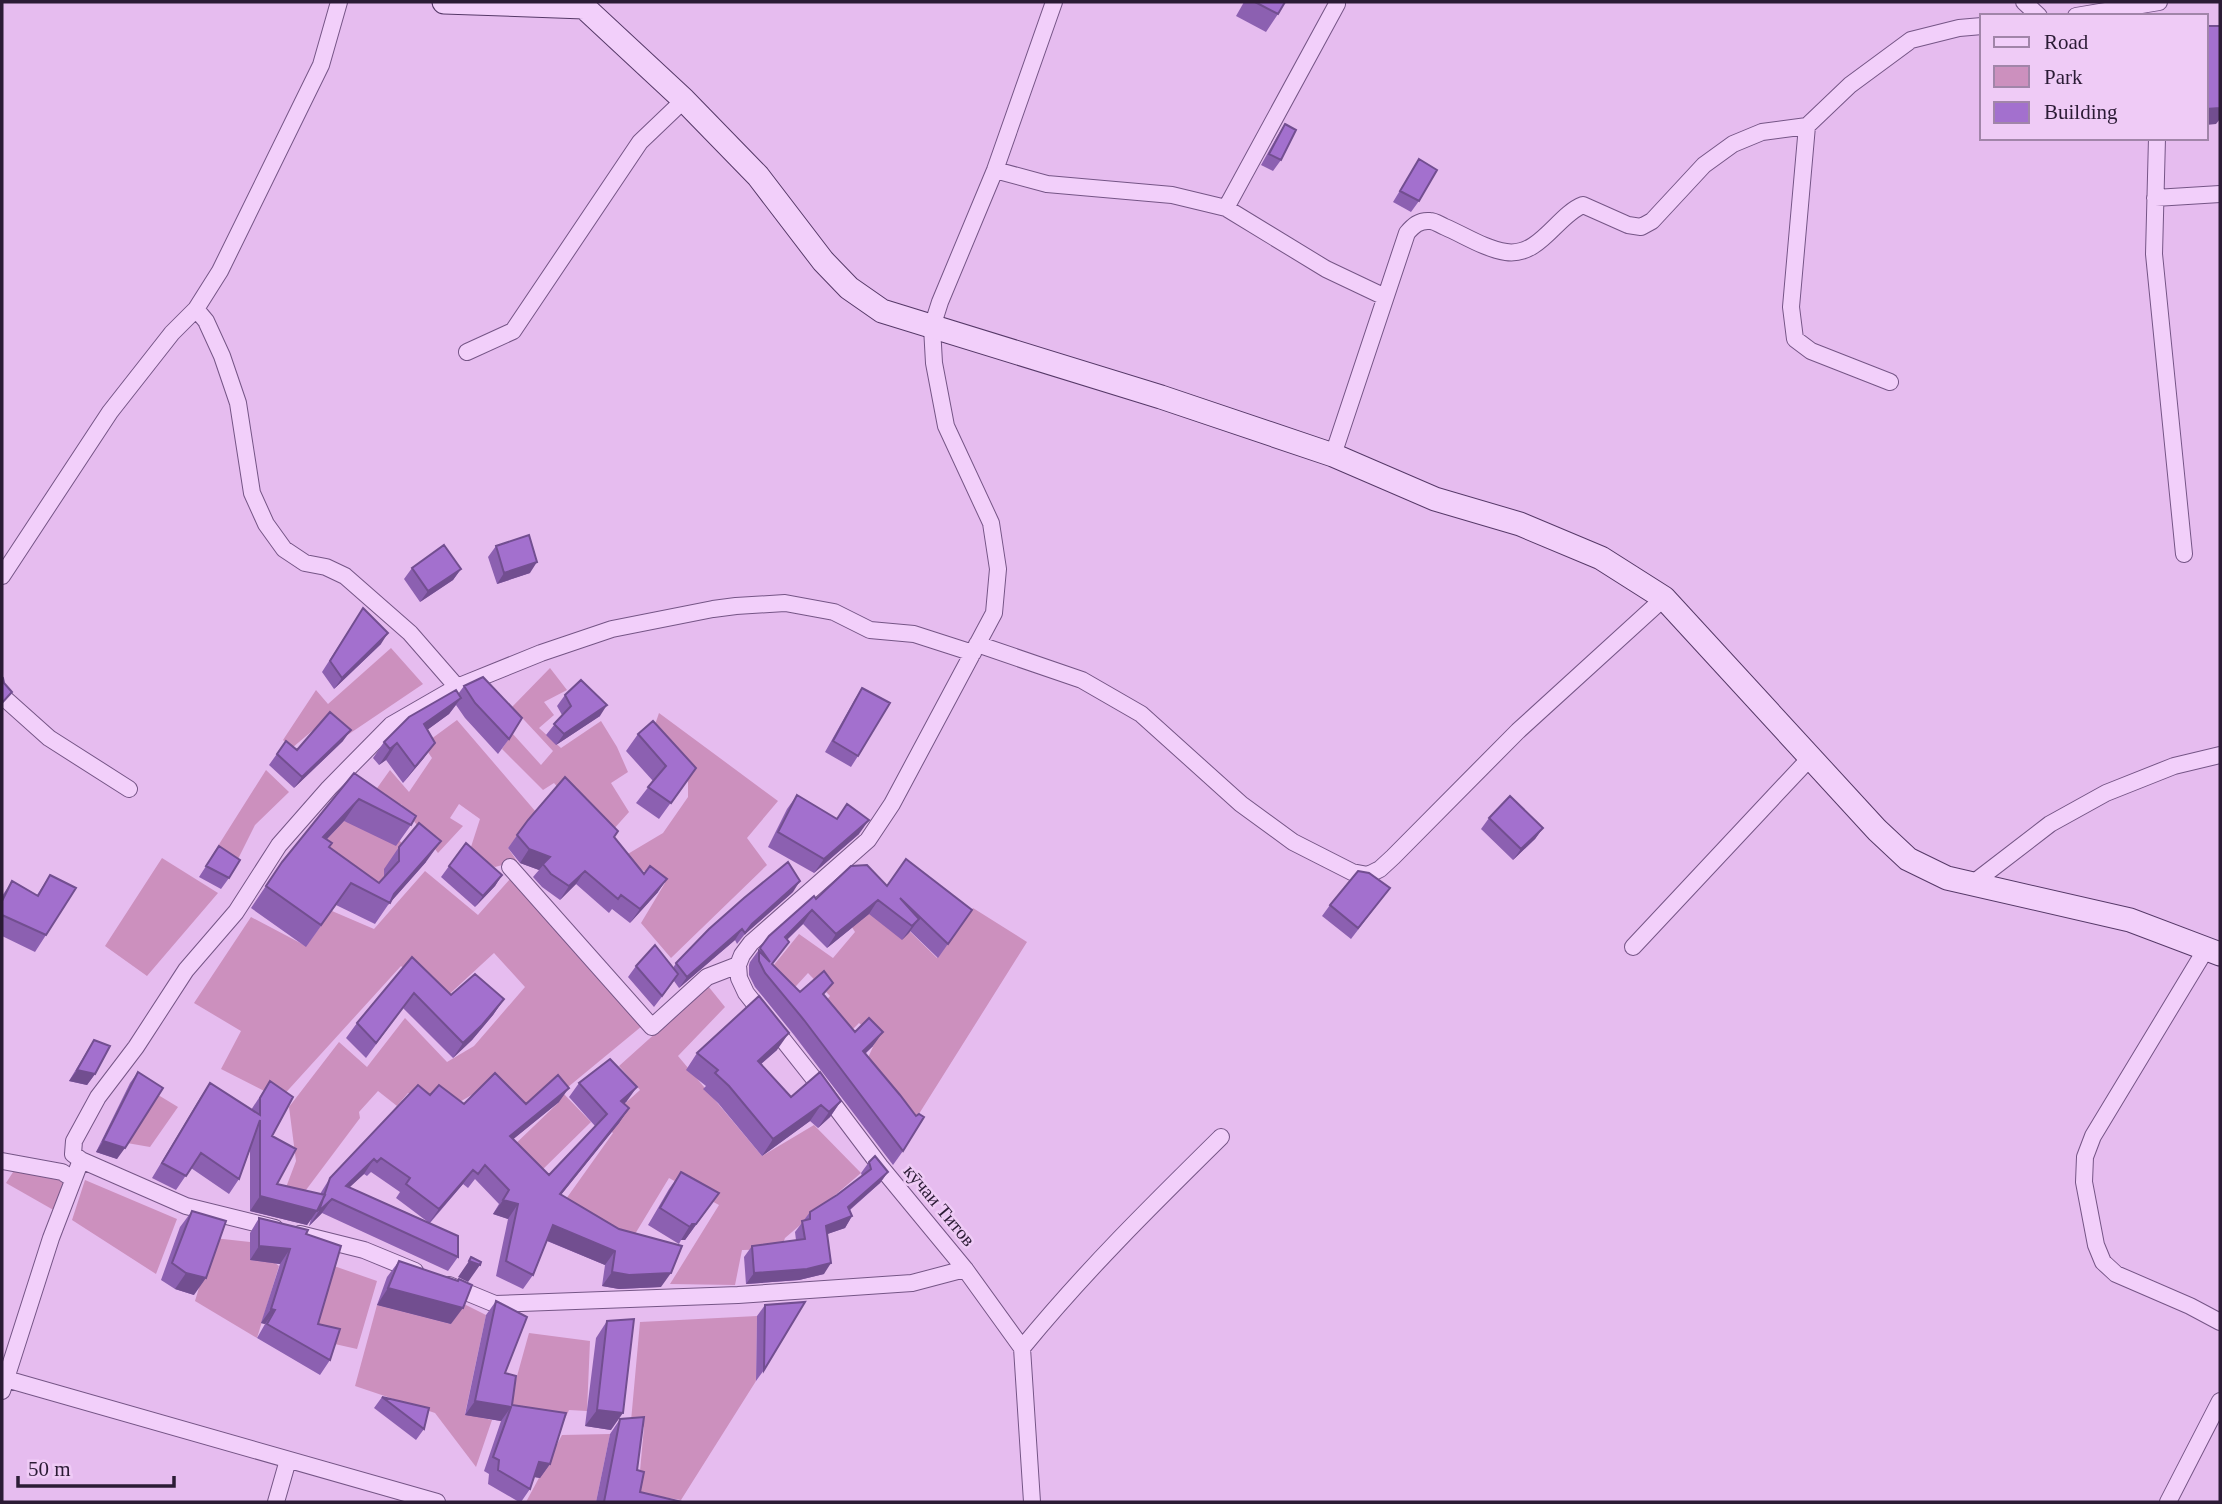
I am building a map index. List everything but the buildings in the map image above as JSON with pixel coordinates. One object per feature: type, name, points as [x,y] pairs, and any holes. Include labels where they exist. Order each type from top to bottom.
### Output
[{"type":"street","points":[[2,576],[110,412],[172,333],[196,309],[220,271],[321,65],[339,2]]},
{"type":"street","points":[[444,2],[586,4],[758,176],[823,261],[849,288],[882,311],[1161,397],[1333,455],[1435,499],[1520,524],[1601,558],[1664,598],[1877,830],[1908,859],[1947,878],[2130,920],[2213,952],[2093,1136],[2085,1157],[2084,1182],[2096,1245],[2103,1262],[2116,1274],[2220,1322]]},
{"type":"street","points":[[510,867],[652,1027],[707,977],[738,965],[751,943],[868,840],[892,804],[994,613],[999,569],[991,523],[946,426],[934,363],[932,327],[995,170],[1054,2]]},
{"type":"street","points":[[2024,2],[2037,14]]},
{"type":"street","points":[[2088,14],[2161,2]]},
{"type":"street","points":[[1226,208],[1337,4]]},
{"type":"street","points":[[1333,455],[1407,233],[1417,223],[1431,220],[1490,248],[1508,252],[1543,240],[1574,209],[1583,205],[1628,225],[1640,227],[1652,221],[1704,165],[1733,144],[1762,132],[1807,126],[1850,85],[1911,40],[1959,28],[1980,26]]},
{"type":"street","points":[[467,352],[513,331],[640,142],[684,100]]},
{"type":"street","points":[[1807,126],[1791,307],[1795,339],[1811,351],[1891,382]]},
{"type":"street","points":[[2157,140],[2154,254],[2184,554]]},
{"type":"street","points":[[995,170],[1047,184],[1172,195],[1226,208],[1326,269],[1385,297]]},
{"type":"street","points":[[2155,198],[2220,194]]},
{"type":"street","points":[[196,309],[206,321],[222,356],[238,403],[252,493],[266,524],[284,549],[305,563],[326,567],[345,576],[410,633],[457,687]]},
{"type":"street","points":[[965,1269],[899,1284],[738,1295],[495,1304],[363,1250],[186,1206],[81,1160],[73,1154],[74,1141],[98,1097],[136,1047],[186,970],[236,912],[279,845],[329,788],[391,725],[457,687],[541,653],[612,629],[713,609],[785,603],[834,612],[870,631],[914,634],[975,648],[1082,680],[1141,715],[1241,804],[1293,842],[1352,872],[1368,875],[1380,869],[1393,857],[1518,731],[1664,598]]},
{"type":"street","points":[[2,696],[49,738],[129,789]]},
{"type":"street","points":[[1972,884],[2050,824],[2106,793],[2174,766],[2220,755]]},
{"type":"street","points":[[1633,947],[1810,758]]},
{"type":"street","name":"кӯчаи Титов","points":[[738,965],[739,978],[746,993],[880,1166],[965,1269],[1022,1348]]},
{"type":"street","points":[[1032,1502],[1022,1348],[1118,1238],[1221,1137]]},
{"type":"street","points":[[81,1160],[51,1238],[4,1385],[437,1502]]},
{"type":"street","points":[[2,1161],[62,1172],[73,1179]]},
{"type":"street","points":[[2168,1502],[2220,1401]]},
{"type":"street","points":[[276,1502],[288,1460]]},
{"type":"green space","points":[[391,648],[423,684],[346,736],[325,720],[292,748],[283,740],[316,690],[328,704]]},
{"type":"green space","points":[[550,668],[567,690],[544,702],[554,715],[539,728],[561,748],[601,721],[628,772],[611,783],[629,812],[604,840],[554,783],[543,790],[502,749],[512,733],[541,765],[553,751],[512,707]]},
{"type":"green space","points":[[659,713],[778,801],[747,838],[767,865],[671,958],[641,923],[665,883],[621,858],[663,833],[688,797],[688,777],[648,745]]},
{"type":"green space","points":[[457,720],[536,812],[508,848],[517,861],[495,867],[470,850],[480,819],[459,804],[450,818],[463,826],[438,853],[401,804],[381,807],[370,798],[390,770],[409,792],[432,758],[423,745]]},
{"type":"green space","points":[[266,770],[289,792],[255,825],[232,871],[211,857]]},
{"type":"green space","points":[[344,821],[385,827],[404,845],[384,883],[364,905],[308,859]]},
{"type":"green space","points":[[162,858],[218,893],[147,976],[105,946]]},
{"type":"green space","points":[[425,871],[478,915],[510,879],[642,1026],[562,1092],[591,1122],[536,1176],[509,1150],[559,1102],[488,1134],[485,1087],[458,1103],[408,1093],[397,1106],[378,1091],[359,1112],[360,1118],[300,1198],[285,1190],[296,1161],[289,1107],[339,1042],[367,1067],[405,1018],[447,1062],[474,1046],[525,987],[494,953],[443,1000],[401,966],[280,1099],[221,1069],[241,1031],[194,1003],[251,917],[306,946],[332,911],[374,929]]},
{"type":"green space","points":[[973,908],[1027,942],[912,1125],[866,1062],[877,1038],[859,1023],[845,1037],[811,1018],[830,996],[808,973],[786,997],[765,976],[799,934],[833,958],[855,932],[845,916],[890,912],[937,958]]},
{"type":"green space","points":[[708,986],[725,1007],[678,1056],[762,1156],[814,1125],[861,1173],[785,1238],[781,1249],[742,1250],[735,1285],[670,1284],[719,1205],[669,1178],[632,1239],[561,1206],[613,1133],[602,1124],[640,1090],[619,1066]]},
{"type":"green space","points":[[145,1087],[178,1107],[150,1147],[127,1143]]},
{"type":"green space","points":[[15,1169],[81,1169],[64,1216],[6,1183]]},
{"type":"green space","points":[[85,1180],[177,1219],[156,1274],[72,1220]]},
{"type":"green space","points":[[214,1238],[250,1242],[250,1260],[275,1263],[279,1266],[257,1338],[195,1301]]},
{"type":"green space","points":[[334,1266],[377,1281],[357,1349],[308,1338]]},
{"type":"green space","points":[[460,1302],[486,1315],[465,1414],[492,1420],[476,1467],[435,1413],[355,1386],[377,1305],[451,1324]]},
{"type":"green space","points":[[757,1316],[756,1381],[681,1500],[638,1493],[644,1427],[631,1421],[640,1322]]},
{"type":"green space","points":[[529,1333],[590,1341],[587,1411],[569,1410],[563,1423],[507,1412]]},
{"type":"green space","points":[[610,1434],[596,1502],[526,1502],[562,1435]]}]
